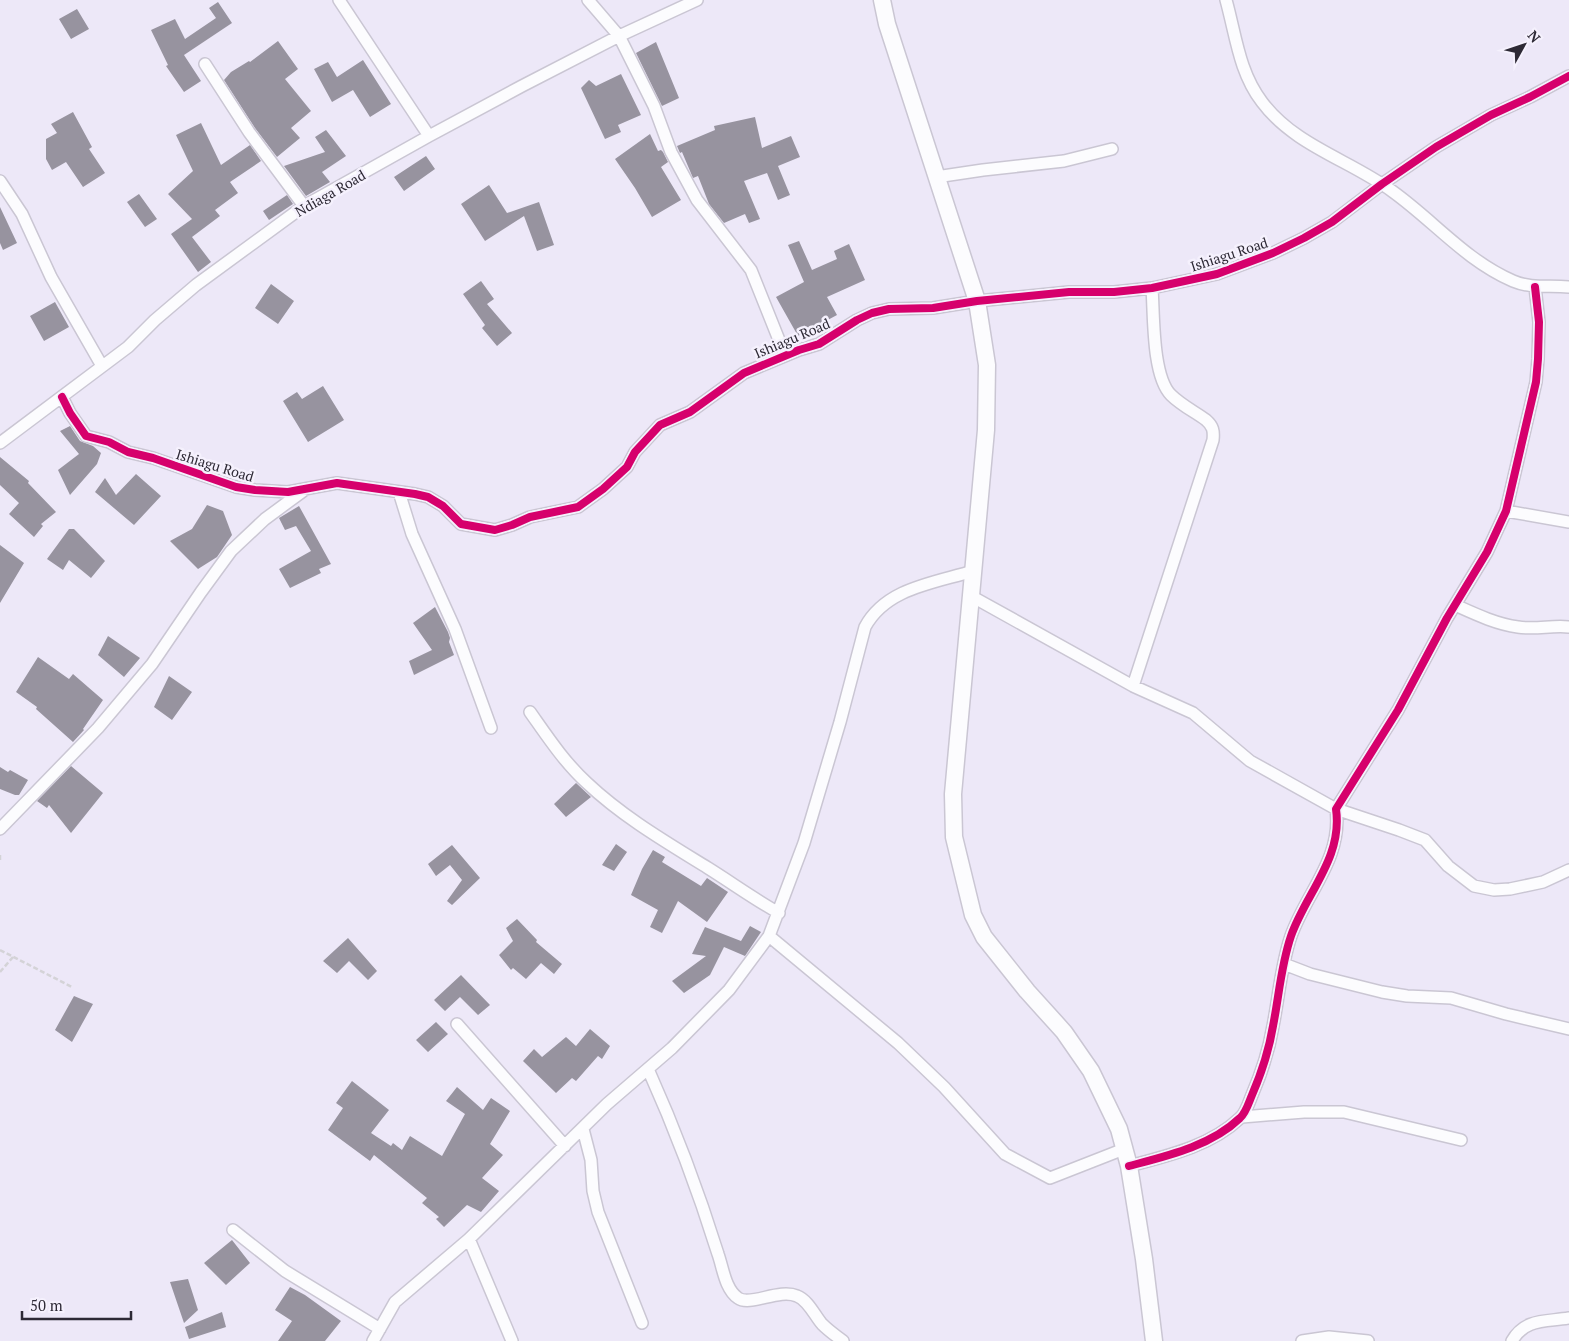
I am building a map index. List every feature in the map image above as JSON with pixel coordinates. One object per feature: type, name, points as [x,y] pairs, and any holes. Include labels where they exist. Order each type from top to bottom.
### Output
[{"type":"main road","points":[[882,0],[887,24],[977,301],[987,365],[988,396],[982,479],[953,794],[954,837],[960,867],[973,915],[984,936],[1027,991],[1064,1032],[1091,1071],[1119,1129],[1129,1166],[1144,1259],[1154,1341]]},
{"type":"street","points":[[339,0],[429,136]]},
{"type":"street","points":[[588,0],[619,36],[654,106],[671,152],[697,200],[751,270],[785,355]]},
{"type":"street","name":"Ndiaga Road","points":[[0,442],[128,348],[155,320],[196,285],[304,206],[429,136],[619,36],[698,0]]},
{"type":"street","points":[[1226,0],[1245,74],[1264,105],[1295,135],[1393,191],[1471,258],[1527,286],[1569,287]]},
{"type":"street","points":[[205,64],[249,132],[304,206]]},
{"type":"street","name":"Ishiagu Road","points":[[62,397],[70,413],[86,436],[109,442],[128,452],[153,458],[236,487],[288,492],[337,483],[399,492],[428,497],[443,506],[461,524],[496,530],[530,517],[578,507],[596,495],[627,467],[635,452],[660,425],[690,412],[744,373],[785,355],[819,344],[857,320],[872,313],[889,309],[933,308],[977,301],[1069,292],[1114,292],[1152,288],[1217,274],[1273,253],[1304,238],[1332,222],[1436,146],[1483,119],[1569,76]]},
{"type":"street","points":[[936,177],[1064,161],[1112,149]]},
{"type":"street","points":[[0,180],[22,214],[51,277],[102,366]]},
{"type":"street","points":[[1242,1117],[1261,1075],[1269,1049],[1284,964],[1291,936],[1335,845],[1338,823],[1336,810],[1384,734],[1455,605],[1487,552],[1506,511],[1536,382],[1539,322],[1534,287]]},
{"type":"street","points":[[1134,686],[1213,440],[1214,431],[1206,420],[1170,394],[1164,382],[1156,353],[1152,288]]},
{"type":"street","points":[[0,828],[98,728],[152,664],[231,551],[265,519],[306,488]]},
{"type":"street","points":[[399,492],[412,534],[455,629],[491,728]]},
{"type":"street","points":[[1506,511],[1569,522]]},
{"type":"street","points":[[373,1341],[394,1302],[469,1239],[607,1104],[672,1048],[729,990],[769,936],[779,913],[804,843],[840,722],[865,627],[871,616],[880,606],[908,590],[973,571]]},
{"type":"street","points":[[971,596],[1134,686],[1194,712],[1250,761],[1336,810],[1425,840],[1460,877],[1474,886],[1494,890],[1510,889],[1543,882],[1569,870]]},
{"type":"street","points":[[1455,605],[1518,628],[1569,627]]},
{"type":"street","points":[[530,712],[570,766],[587,783],[653,834],[779,913]]},
{"type":"street","points":[[769,936],[898,1042],[944,1087],[1005,1154],[1050,1178],[1124,1149]]},
{"type":"street","points":[[1284,964],[1310,974],[1382,992],[1407,996],[1451,998],[1569,1029]]},
{"type":"street","points":[[457,1024],[565,1146]]},
{"type":"street","points":[[648,1069],[680,1142],[728,1284],[738,1299],[747,1301],[776,1294],[798,1296],[825,1326],[843,1341]]},
{"type":"street","points":[[1129,1166],[1171,1155],[1194,1146],[1242,1117],[1304,1112],[1344,1112],[1461,1140]]},
{"type":"street","points":[[583,1129],[591,1160],[593,1191],[598,1212],[642,1323]]},
{"type":"street","points":[[233,1230],[285,1271],[380,1329]]},
{"type":"street","points":[[469,1239],[512,1341]]},
{"type":"street","points":[[1512,1341],[1517,1332],[1530,1324],[1569,1318]]},
{"type":"street","points":[[1302,1341],[1328,1337],[1368,1341]]},
{"type":"path","points":[[0,855],[0,860]]},
{"type":"path","points":[[0,950],[72,988]]},
{"type":"path","points":[[0,972],[13,957]]},
{"type":"building","points":[[218,2],[232,23],[184,55],[201,81],[184,92],[166,66],[168,65],[151,30],[175,19],[185,39],[216,18],[209,8]]},
{"type":"building","points":[[77,9],[89,29],[71,39],[59,19]]},
{"type":"building","points":[[278,41],[298,69],[285,79],[311,111],[291,128],[300,138],[277,157],[255,128],[224,80],[231,72],[250,62]]},
{"type":"building","points":[[656,42],[679,98],[662,106],[636,53]]},
{"type":"building","points":[[363,60],[391,104],[370,117],[353,90],[332,102],[314,69],[328,62],[337,77]]},
{"type":"building","points":[[621,74],[641,115],[618,125],[621,132],[605,139],[581,88],[589,80],[596,86]]},
{"type":"building","points":[[73,112],[92,147],[89,149],[105,173],[83,187],[66,162],[52,170],[46,159],[46,139],[57,133],[51,124]]},
{"type":"building","points":[[755,117],[762,148],[791,136],[800,157],[778,166],[790,195],[778,200],[767,173],[744,181],[760,219],[749,223],[745,214],[724,223],[709,204],[698,176],[693,178],[682,152],[680,153],[677,146],[715,130],[714,126]]},
{"type":"building","points":[[201,123],[221,165],[250,145],[261,161],[230,182],[238,193],[215,210],[220,216],[192,237],[211,262],[198,272],[171,234],[192,219],[168,194],[193,171],[176,135]]},
{"type":"building","points":[[326,130],[346,156],[322,172],[330,182],[306,196],[284,166],[325,152],[315,137]]},
{"type":"building","points":[[650,134],[658,151],[661,150],[663,152],[668,162],[661,167],[681,200],[652,217],[615,159]]},
{"type":"building","points":[[426,156],[435,169],[404,191],[394,177]]},
{"type":"building","points":[[489,185],[507,213],[539,202],[554,245],[537,251],[524,216],[485,241],[461,204]]},
{"type":"building","points":[[139,194],[157,219],[145,227],[127,202]]},
{"type":"building","points":[[287,195],[293,204],[269,220],[263,211]]},
{"type":"building","points":[[0,207],[17,243],[3,250],[0,243]]},
{"type":"building","points":[[799,241],[812,270],[837,259],[834,251],[849,244],[865,280],[827,297],[837,315],[798,336],[776,297],[804,282],[788,245]]},
{"type":"building","points":[[481,281],[494,299],[487,304],[512,333],[497,346],[482,328],[485,325],[463,294]]},
{"type":"building","points":[[271,284],[294,301],[278,324],[255,308]]},
{"type":"building","points":[[55,302],[69,327],[44,341],[30,316]]},
{"type":"building","points":[[323,386],[344,420],[308,442],[283,401],[297,392],[302,399]]},
{"type":"building","points":[[70,426],[80,441],[93,446],[101,453],[97,464],[70,495],[58,470],[79,454],[60,431]]},
{"type":"building","points":[[0,457],[29,481],[28,483],[56,512],[41,524],[43,526],[34,537],[9,514],[19,503],[0,485]]},
{"type":"building","points":[[136,474],[161,496],[134,525],[95,492],[105,478],[116,495]]},
{"type":"building","points":[[207,505],[223,511],[232,535],[217,557],[198,569],[170,541],[192,529]]},
{"type":"building","points":[[299,506],[331,564],[319,569],[321,573],[290,588],[279,569],[311,551],[296,526],[285,530],[279,518]]},
{"type":"building","points":[[69,529],[74,529],[105,561],[91,578],[69,560],[63,570],[47,559]]},
{"type":"building","points":[[0,545],[24,563],[0,603]]},
{"type":"building","points":[[435,607],[448,632],[449,642],[454,655],[414,675],[409,661],[432,650],[413,623]]},
{"type":"building","points":[[108,636],[140,658],[124,677],[98,655]]},
{"type":"building","points":[[38,657],[69,679],[73,674],[103,700],[84,730],[73,742],[36,709],[37,707],[16,692]]},
{"type":"building","points":[[169,676],[192,692],[172,720],[154,707]]},
{"type":"building","points":[[71,766],[103,793],[71,833],[49,805],[47,808],[37,801]]},
{"type":"building","points":[[0,767],[28,780],[19,795],[0,789]]},
{"type":"building","points":[[576,783],[591,797],[566,817],[554,804]]},
{"type":"building","points":[[616,844],[627,852],[614,871],[602,865]]},
{"type":"building","points":[[452,845],[480,878],[452,905],[447,901],[462,880],[450,865],[436,876],[428,864]]},
{"type":"building","points":[[653,850],[665,857],[662,862],[701,886],[707,878],[728,892],[707,922],[678,901],[662,933],[650,927],[658,910],[631,895],[642,869]]},
{"type":"building","points":[[517,919],[537,940],[536,942],[562,964],[554,974],[541,963],[526,979],[513,968],[511,970],[499,955],[513,941],[506,928]]},
{"type":"building","points":[[750,926],[761,932],[745,956],[724,947],[710,975],[684,993],[672,981],[706,956],[692,954],[705,927],[741,941]]},
{"type":"building","points":[[348,938],[377,971],[368,980],[349,961],[337,973],[323,961]]},
{"type":"building","points":[[461,975],[490,1005],[478,1015],[460,997],[445,1011],[434,1000]]},
{"type":"building","points":[[74,996],[93,1004],[72,1042],[55,1030]]},
{"type":"building","points":[[436,1022],[448,1034],[428,1052],[416,1040]]},
{"type":"building","points":[[590,1029],[610,1046],[602,1059],[598,1056],[576,1081],[572,1078],[556,1093],[523,1061],[534,1049],[542,1057],[566,1037],[576,1046]]},
{"type":"building","points":[[352,1081],[389,1110],[371,1133],[391,1146],[393,1143],[402,1150],[410,1136],[442,1156],[465,1114],[446,1101],[457,1087],[483,1110],[491,1098],[510,1111],[490,1144],[503,1155],[482,1178],[499,1191],[481,1212],[467,1205],[444,1227],[436,1219],[439,1217],[422,1203],[427,1198],[374,1155],[370,1161],[328,1130],[343,1108],[336,1103]]},
{"type":"building","points":[[232,1240],[250,1263],[226,1285],[204,1263]]},
{"type":"building","points":[[188,1279],[198,1310],[184,1323],[170,1282]]},
{"type":"building","points":[[290,1287],[305,1295],[341,1321],[325,1341],[278,1341],[292,1321],[275,1310]]},
{"type":"building","points":[[222,1312],[226,1327],[189,1339],[185,1327]]},
{"type":"cycle path","points":[[62,397],[70,413],[86,436],[109,442],[128,452],[153,458],[236,487],[288,492],[337,483],[415,494],[428,497],[443,506],[461,524],[495,530],[530,517],[578,507],[603,489],[627,467],[635,452],[660,425],[690,412],[744,373],[799,350],[819,344],[857,320],[872,313],[889,309],[933,308],[977,301],[1069,292],[1114,292],[1152,288],[1217,274],[1273,253],[1304,238],[1332,222],[1382,184],[1436,147],[1491,115],[1569,76]]},
{"type":"cycle path","points":[[1129,1166],[1173,1154],[1202,1143],[1228,1128],[1242,1116],[1247,1107],[1267,1052],[1282,969],[1291,936],[1322,875],[1334,843],[1337,827],[1336,809],[1398,710],[1447,618],[1487,552],[1506,511],[1536,382],[1539,322],[1535,287]]}]
